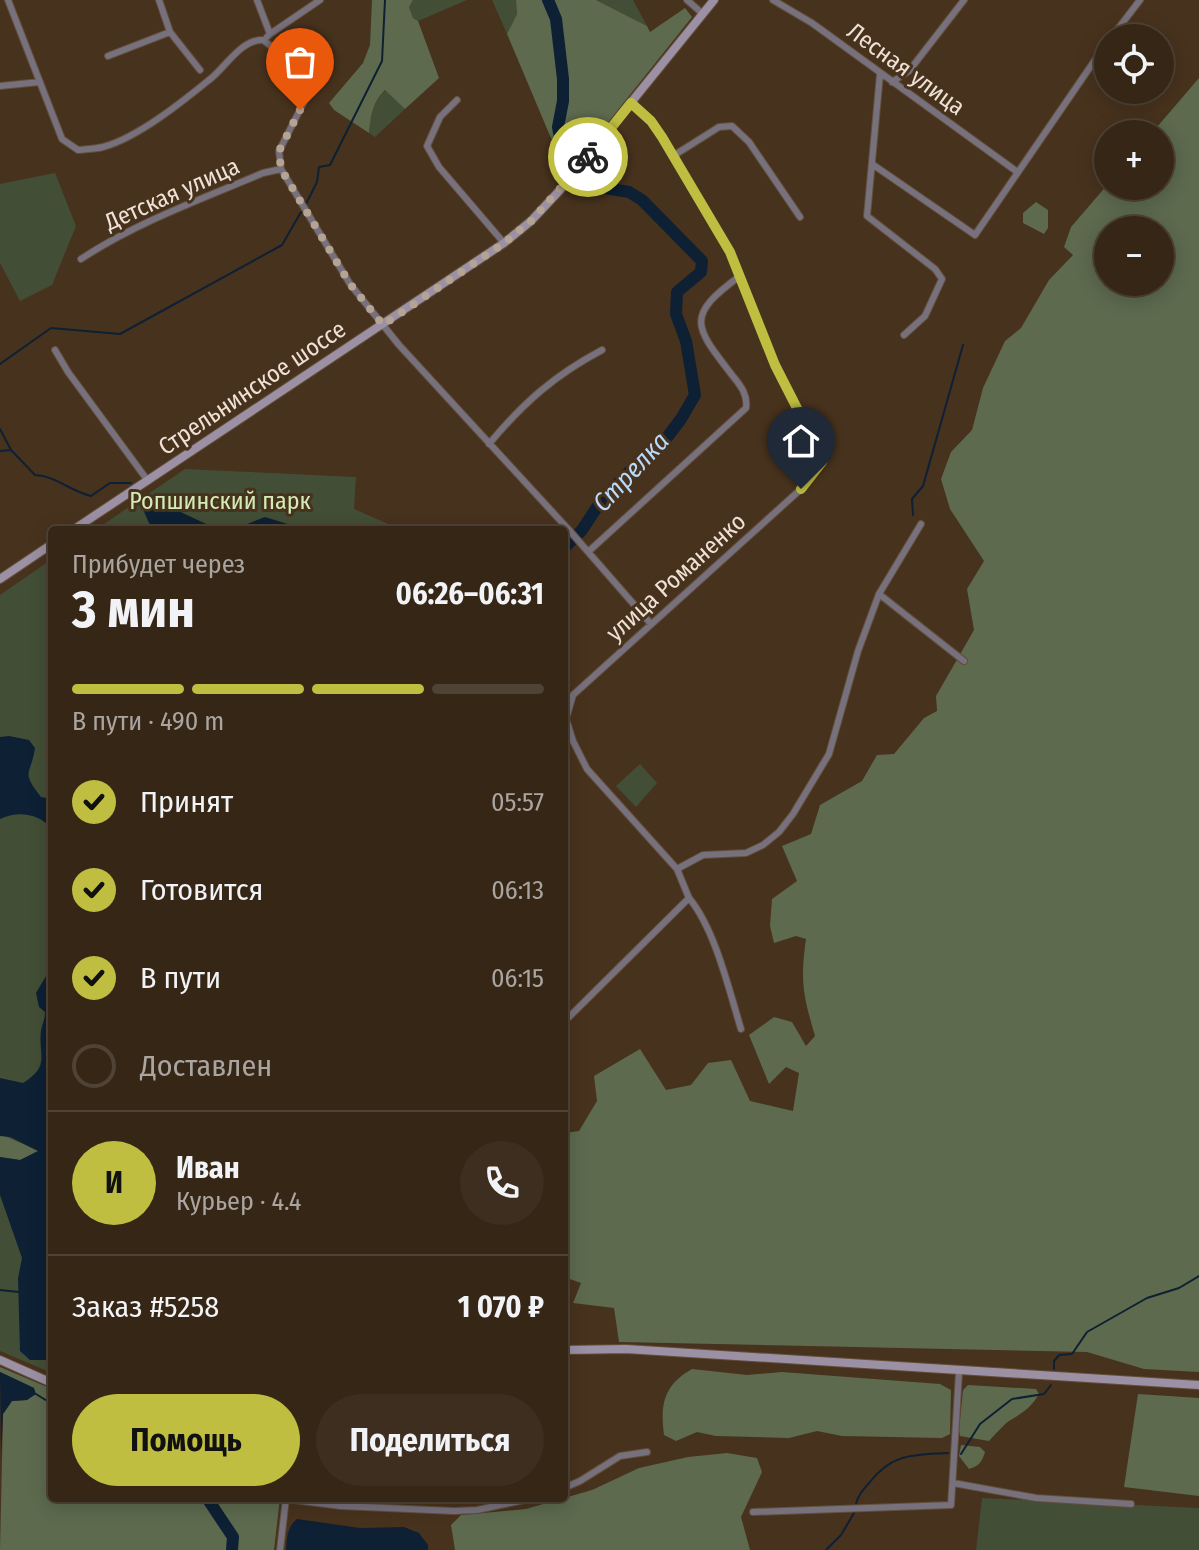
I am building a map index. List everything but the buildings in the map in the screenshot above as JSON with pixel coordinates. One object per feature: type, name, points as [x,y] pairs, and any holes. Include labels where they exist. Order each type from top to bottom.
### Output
[{"type":"main road","name":"Стрельнинское шоссе","points":[[79,526],[383,325],[504,243],[531,221],[593,151],[714,0]]},
{"type":"main road","points":[[0,579],[48,547]]},
{"type":"main road","points":[[568,1350],[626,1349],[1199,1385]]},
{"type":"main road","points":[[0,1360],[48,1381]]},
{"type":"street","points":[[8,0],[62,139],[78,150],[104,146],[148,123],[212,78],[243,47],[255,40],[263,40],[307,74],[312,81],[310,90],[279,151],[281,169],[350,284],[399,345],[565,526]]},
{"type":"street","points":[[159,0],[170,32],[200,70]]},
{"type":"street","points":[[257,0],[270,34]]},
{"type":"street","points":[[263,40],[320,0]]},
{"type":"street","points":[[687,0],[703,14]]},
{"type":"street","name":"Лесная улица","points":[[773,0],[812,23],[1016,171]]},
{"type":"street","points":[[892,82],[909,71],[964,0]]},
{"type":"street","points":[[1121,24],[1140,0]]},
{"type":"street","points":[[108,56],[170,32]]},
{"type":"street","points":[[872,164],[975,235],[1094,61]]},
{"type":"street","points":[[880,74],[867,216],[935,269],[942,279],[925,316],[904,335]]},
{"type":"street","points":[[0,86],[40,82]]},
{"type":"street","points":[[457,100],[440,117],[427,146],[447,177],[504,243]]},
{"type":"street","name":"улица Романенко","points":[[568,710],[579,688],[801,489],[822,462],[826,450],[802,418],[775,365],[730,252],[651,121],[631,103]]},
{"type":"street","points":[[673,156],[719,127],[732,126],[749,142],[800,217]]},
{"type":"street","name":"Детская улица","points":[[81,259],[140,225],[263,173],[281,169]]},
{"type":"street","points":[[586,550],[746,408],[742,388],[709,345],[700,324],[706,304],[740,276]]},
{"type":"street","points":[[55,350],[148,481]]},
{"type":"street","points":[[489,444],[515,414],[566,370],[602,350]]},
{"type":"street","points":[[741,1029],[719,958],[677,869],[703,855],[734,856],[763,845],[779,832],[793,814],[829,754],[845,694],[879,594],[921,524]]},
{"type":"street","points":[[568,529],[651,624]]},
{"type":"street","points":[[879,594],[964,661]]},
{"type":"street","name":"улица Романенко","points":[[568,725],[587,769],[677,869]]},
{"type":"street","points":[[568,1018],[689,898]]},
{"type":"street","points":[[753,1512],[951,1505],[959,1372]]},
{"type":"street","points":[[568,1486],[620,1456],[647,1452]]},
{"type":"street","points":[[953,1483],[1036,1498],[1131,1504]]},
{"type":"street","points":[[280,1550],[286,1502]]},
{"type":"street","points":[[314,1502],[454,1511],[515,1502]]},
{"type":"green space","points":[[372,0],[413,0],[409,7],[413,18],[418,21],[439,78],[405,109],[385,90],[375,105],[369,133],[334,110],[329,103],[363,63],[370,45]]},
{"type":"green space","points":[[413,0],[467,0],[418,21],[413,18],[409,7]]},
{"type":"green space","points":[[492,0],[516,0],[517,14],[507,34]]},
{"type":"green space","points":[[516,0],[596,0],[647,26],[650,32],[685,8],[692,17],[586,150],[564,169],[507,34],[517,14]]},
{"type":"green space","points":[[596,0],[633,0],[647,26]]},
{"type":"green space","points":[[1199,78],[1199,1372],[1144,1369],[1087,1352],[619,1342],[614,1308],[573,1303],[581,1283],[568,1278],[568,1132],[579,1131],[597,1101],[594,1076],[640,1049],[666,1090],[691,1085],[708,1063],[731,1060],[750,1101],[793,1111],[799,1073],[786,1067],[769,1084],[749,1035],[774,1017],[792,1022],[806,1046],[815,1036],[804,988],[806,939],[796,936],[774,943],[770,926],[772,899],[797,881],[782,846],[811,834],[820,805],[862,781],[877,755],[894,754],[924,718],[937,711],[936,696],[974,630],[967,589],[984,561],[950,509],[941,479],[951,452],[972,430],[983,388],[1005,341],[1021,328],[1049,280],[1073,255],[1064,247],[1071,227],[1094,200],[1174,200],[1174,120],[1163,120]]},
{"type":"green space","points":[[386,90],[405,109],[375,137],[369,133],[372,115]]},
{"type":"green space","points":[[55,173],[76,226],[52,285],[20,301],[0,263],[0,184]]},
{"type":"green space","points":[[1036,202],[1048,210],[1048,228],[1044,234],[1023,223],[1023,213]]},
{"type":"green space","name":"Ропшинский парк","points":[[185,469],[356,477],[354,509],[393,526],[101,526]]},
{"type":"green space","points":[[48,562],[48,1371],[0,1351],[0,595]]},
{"type":"green space","points":[[640,764],[657,783],[636,807],[616,786]]},
{"type":"green space","points":[[2,1135],[39,1151],[20,1160],[0,1157]]},
{"type":"green space","points":[[0,1367],[48,1387],[48,1502],[280,1502],[274,1550],[0,1550],[3,1414],[12,1401],[27,1400],[34,1388],[0,1372]]},
{"type":"green space","points":[[692,1369],[747,1375],[782,1372],[940,1384],[951,1390],[950,1434],[942,1438],[842,1436],[817,1431],[789,1438],[716,1436],[697,1432],[676,1441],[664,1435],[666,1396],[675,1382]]},
{"type":"green space","points":[[968,1385],[1036,1389],[1039,1394],[1029,1407],[1006,1423],[989,1441],[960,1436],[963,1390]]},
{"type":"green space","points":[[1138,1394],[1199,1398],[1199,1496],[1124,1487]]},
{"type":"green space","points":[[961,1445],[980,1447],[985,1452],[980,1463],[969,1469],[959,1456]]},
{"type":"green space","points":[[727,1453],[757,1458],[762,1472],[741,1517],[750,1550],[455,1550],[451,1525],[461,1515],[568,1502],[568,1497],[592,1490],[639,1468],[688,1457]]},
{"type":"green space","points":[[982,1498],[1199,1508],[1199,1550],[976,1550]]},
{"type":"water","points":[[153,499],[210,526],[150,526],[142,507],[145,500]]},
{"type":"water","points":[[265,517],[294,526],[242,526]]},
{"type":"water","points":[[0,737],[29,740],[35,748],[29,777],[41,797],[48,798],[48,825],[28,815],[0,819]]},
{"type":"water","points":[[48,973],[48,1360],[30,1360],[20,1351],[18,1278],[22,1258],[0,1195],[0,1157],[20,1160],[38,1151],[10,1137],[0,1136],[0,1078],[23,1083],[32,1077],[40,1065],[45,1012],[39,1007],[36,993]]},
{"type":"water","points":[[0,1372],[34,1388],[36,1394],[27,1400],[12,1401],[3,1414],[1,1456]]},
{"type":"water","points":[[297,1519],[360,1528],[404,1527],[419,1533],[428,1550],[286,1550],[289,1529]]},
{"type":"waterway","points":[[305,206],[317,182],[319,167],[330,165],[382,61],[385,0]]},
{"type":"waterway","name":"Стрелка","points":[[548,0],[556,19],[563,79],[558,127],[562,147],[586,179],[599,187],[629,192],[642,200],[702,261],[701,272],[677,292],[676,314],[686,341],[695,395],[662,444],[601,501],[582,530],[568,544]]},
{"type":"waterway","points":[[0,364],[51,328],[120,334],[282,245],[301,212]]},
{"type":"waterway","points":[[913,515],[912,499],[923,486],[963,345]]},
{"type":"waterway","points":[[0,429],[11,450],[0,451]]},
{"type":"waterway","points":[[11,450],[35,475],[50,478],[91,496],[110,483],[131,483]]},
{"type":"waterway","points":[[138,494],[145,500]]},
{"type":"waterway","points":[[1054,1369],[1054,1361],[1059,1355],[1072,1354],[1087,1332],[1147,1298],[1179,1288],[1199,1276]]},
{"type":"waterway","points":[[0,1290],[19,1292]]},
{"type":"waterway","points":[[961,1454],[980,1424],[1012,1399],[1044,1394],[1051,1385]]},
{"type":"waterway","points":[[36,1394],[48,1402]]},
{"type":"waterway","points":[[856,1504],[878,1473],[895,1461],[914,1455],[948,1453]]},
{"type":"waterway","name":"Стрелка","points":[[210,1502],[233,1537],[232,1550]]},
{"type":"waterway","points":[[826,1550],[841,1535],[854,1513]]},
{"type":"way so far","points":[[300,110],[279,151],[281,169],[350,284],[383,325],[504,243],[531,221],[588,157]]},
{"type":"route","points":[[588,157],[631,103],[651,121],[662,137],[730,252],[775,365],[802,418],[826,450],[822,462],[801,489]]}]
